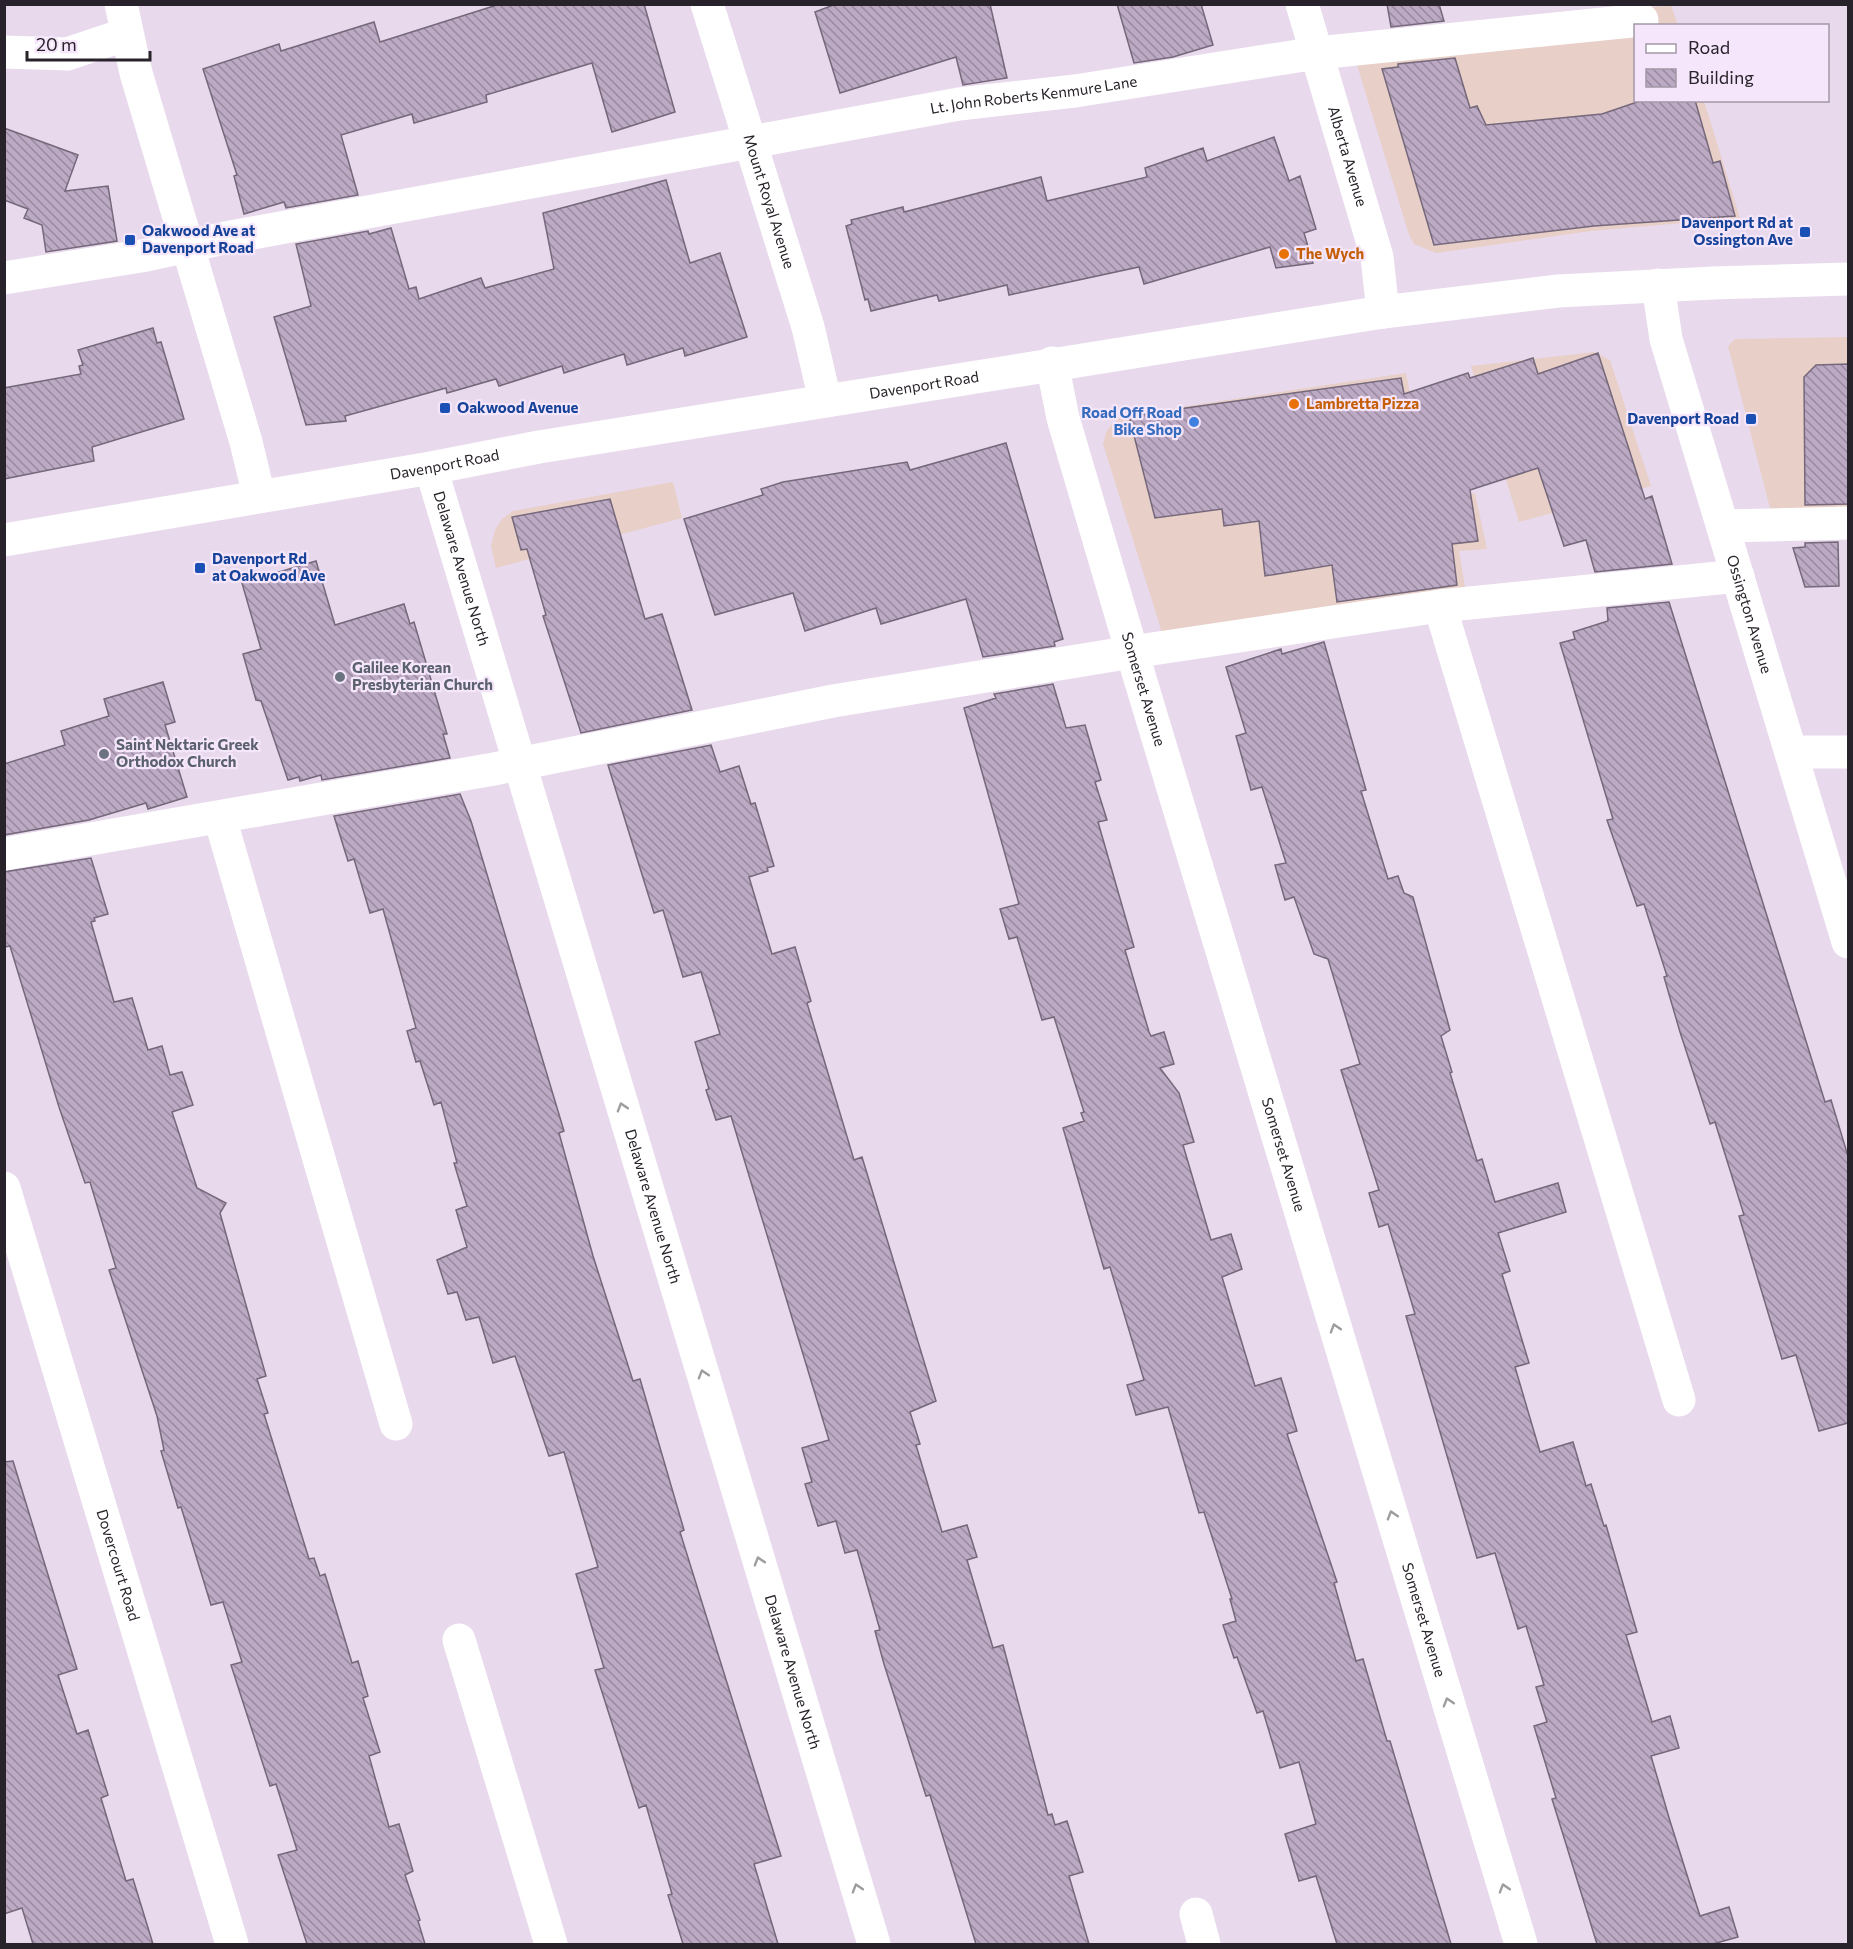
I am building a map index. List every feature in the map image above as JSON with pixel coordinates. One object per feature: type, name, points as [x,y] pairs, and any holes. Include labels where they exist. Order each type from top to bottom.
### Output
[{"type":"street","name":"Mount Royal Avenue","points":[[707,4],[808,327],[825,400]]},
{"type":"street","name":"Alberta Avenue","points":[[1302,4],[1377,257],[1383,312]]},
{"type":"street","points":[[4,52],[67,54],[124,19],[136,73],[246,442],[259,496]]},
{"type":"street","name":"Lt. John Roberts Kenmure Lane","points":[[4,278],[147,255],[750,140],[958,104],[1075,91],[1317,53],[1642,20]]},
{"type":"street","name":"Davenport Road","points":[[4,540],[431,468],[539,447],[1052,363],[1383,312],[1558,291],[1658,285],[1848,279]]},
{"type":"street","name":"Ossington Avenue","points":[[1658,285],[1666,339],[1848,942]]},
{"type":"street","name":"Somerset Avenue","points":[[1052,363],[1063,418],[1132,652],[1521,1944]]},
{"type":"street","name":"Delaware Avenue North","points":[[431,468],[874,1944]]},
{"type":"street","points":[[1723,526],[1848,523]]},
{"type":"street","points":[[4,854],[520,764],[833,701],[1132,652],[1440,606],[1738,576]]},
{"type":"street","points":[[1440,606],[1679,1400]]},
{"type":"street","points":[[1791,752],[1848,752]]},
{"type":"street","points":[[220,818],[396,1424]]},
{"type":"street","name":"Dovercourt Road","points":[[4,1188],[232,1944]]},
{"type":"street","points":[[459,1640],[551,1944]]},
{"type":"street","points":[[1196,1914],[1204,1944]]},
{"type":"shaded area","points":[[1671,5],[1678,24],[1634,24],[1634,102],[1704,102],[1740,218],[1591,231],[1436,253],[1414,244],[1409,235],[1349,39]]},
{"type":"shaded area","points":[[1848,337],[1848,513],[1772,516],[1728,346],[1735,339]]},
{"type":"shaded area","points":[[1594,352],[1610,360],[1651,486],[1519,522],[1471,366]]},
{"type":"shaded area","points":[[1406,373],[1431,500],[1475,493],[1487,549],[1459,551],[1466,593],[1164,639],[1103,444],[1106,432],[1112,424],[1122,416]]},
{"type":"shaded area","points":[[673,482],[682,518],[496,568],[491,546],[495,530],[502,519],[513,511]]},
{"type":"building","points":[[500,4],[644,4],[675,112],[612,132],[592,63],[486,95],[487,102],[414,123],[412,114],[341,135],[358,195],[286,208],[284,202],[244,214],[234,176],[237,175],[203,69],[279,44],[281,51],[374,22],[380,42]]},
{"type":"building","points":[[836,4],[990,4],[1007,78],[963,85],[956,57],[840,93],[815,12]]},
{"type":"building","points":[[1117,4],[1201,4],[1213,45],[1173,57],[1134,63]]},
{"type":"building","points":[[1387,4],[1439,4],[1444,21],[1391,27]]},
{"type":"building","points":[[1455,58],[1470,108],[1477,106],[1486,125],[1602,114],[1637,102],[1696,102],[1713,163],[1720,161],[1735,216],[1594,226],[1434,245],[1382,69],[1398,67],[1398,64]]},
{"type":"building","points":[[4,128],[78,155],[65,191],[108,186],[117,241],[46,252],[42,225],[24,218],[28,209],[4,200]]},
{"type":"building","points":[[1274,137],[1289,181],[1300,176],[1316,229],[1304,233],[1313,263],[1276,268],[1270,247],[1144,284],[1139,267],[1009,295],[1007,285],[939,301],[937,295],[871,311],[868,299],[865,300],[846,226],[852,224],[851,220],[903,207],[904,212],[1041,177],[1047,201],[1147,177],[1145,168],[1203,148],[1207,161]]},
{"type":"building","points":[[666,180],[690,263],[720,253],[747,337],[685,356],[683,348],[627,365],[624,354],[564,373],[562,366],[499,386],[496,379],[447,393],[446,388],[345,416],[346,421],[306,425],[274,317],[311,306],[296,244],[368,231],[369,234],[391,228],[409,289],[416,287],[419,299],[481,278],[485,288],[554,269],[543,213]]},
{"type":"building","points":[[153,328],[157,343],[161,342],[184,419],[92,447],[94,461],[4,479],[4,388],[81,374],[79,366],[83,365],[78,350]]},
{"type":"building","points":[[1598,353],[1645,499],[1652,496],[1672,564],[1595,572],[1586,540],[1564,546],[1538,468],[1470,490],[1478,541],[1452,544],[1457,585],[1337,602],[1332,565],[1265,576],[1259,521],[1224,526],[1222,509],[1155,518],[1129,416],[1401,378],[1404,394],[1468,373],[1470,378],[1533,358],[1538,374]]},
{"type":"building","points":[[1848,364],[1848,504],[1805,505],[1804,377],[1816,365]]},
{"type":"building","points":[[1006,443],[1063,639],[1054,642],[1055,646],[983,657],[966,599],[881,624],[876,608],[805,631],[793,593],[715,615],[684,519],[763,495],[761,489],[783,482],[907,462],[910,470]]},
{"type":"building","points":[[610,499],[645,619],[662,614],[692,710],[581,733],[543,616],[546,615],[527,549],[521,550],[512,517]]},
{"type":"building","points":[[1838,542],[1839,586],[1805,587],[1793,548],[1805,547],[1805,543]]},
{"type":"building","name":"Galilee Korean Presbyterian Church","points":[[316,561],[335,625],[404,604],[410,624],[414,622],[447,734],[443,734],[450,758],[322,780],[321,775],[300,781],[299,777],[288,780],[261,701],[256,700],[243,654],[261,649],[242,583]]},
{"type":"building","points":[[1669,602],[1825,1102],[1831,1100],[1848,1156],[1848,1423],[1819,1431],[1796,1355],[1782,1359],[1739,1216],[1744,1215],[1715,1122],[1710,1124],[1680,1032],[1664,977],[1667,976],[1644,904],[1637,906],[1607,820],[1613,819],[1560,643],[1575,639],[1573,632],[1608,621],[1607,608]]},
{"type":"building","points":[[1324,642],[1366,790],[1361,791],[1388,879],[1398,876],[1404,893],[1413,897],[1450,1030],[1441,1036],[1477,1161],[1482,1159],[1495,1202],[1558,1183],[1566,1212],[1498,1233],[1510,1271],[1502,1274],[1529,1363],[1515,1367],[1540,1452],[1573,1442],[1586,1486],[1591,1484],[1604,1526],[1606,1525],[1637,1632],[1626,1635],[1652,1722],[1670,1716],[1679,1748],[1651,1756],[1700,1916],[1729,1907],[1738,1937],[1713,1944],[1597,1944],[1552,1799],[1556,1798],[1534,1726],[1547,1722],[1536,1687],[1544,1685],[1526,1626],[1518,1629],[1495,1553],[1477,1558],[1406,1316],[1415,1314],[1388,1224],[1379,1227],[1369,1193],[1379,1190],[1341,1070],[1360,1064],[1328,959],[1314,954],[1294,897],[1285,900],[1275,865],[1286,863],[1262,787],[1251,790],[1236,736],[1246,733],[1226,667],[1281,649],[1282,654]]},
{"type":"building","name":"Saint Nektaric Greek Orthodox Church","points":[[163,682],[175,722],[165,725],[187,797],[148,809],[146,803],[89,820],[4,835],[4,764],[65,745],[61,731],[109,716],[104,699]]},
{"type":"building","points":[[1053,684],[1066,728],[1085,725],[1101,780],[1095,782],[1107,820],[1098,822],[1134,947],[1125,950],[1149,1032],[1151,1036],[1164,1032],[1174,1064],[1160,1068],[1179,1093],[1194,1142],[1183,1145],[1211,1240],[1231,1234],[1242,1269],[1222,1277],[1255,1386],[1281,1378],[1297,1431],[1287,1434],[1337,1582],[1334,1583],[1356,1661],[1363,1659],[1387,1741],[1390,1741],[1451,1944],[1337,1944],[1316,1876],[1299,1881],[1285,1834],[1316,1824],[1299,1762],[1280,1768],[1263,1711],[1257,1713],[1237,1657],[1234,1658],[1223,1625],[1236,1621],[1230,1599],[1232,1599],[1204,1512],[1199,1513],[1168,1407],[1136,1415],[1127,1385],[1144,1380],[1110,1267],[1104,1269],[1063,1128],[1084,1121],[1081,1113],[1084,1112],[1054,1017],[1042,1020],[1017,937],[1009,939],[1000,909],[1019,904],[964,708],[996,698],[994,694]]},
{"type":"building","points":[[711,745],[720,772],[739,766],[751,804],[755,803],[774,866],[767,868],[768,871],[749,877],[772,954],[795,947],[811,1001],[807,1003],[854,1160],[862,1157],[936,1401],[910,1412],[920,1444],[916,1445],[942,1532],[967,1525],[977,1557],[967,1560],[993,1648],[1003,1645],[1048,1815],[1052,1814],[1055,1825],[1067,1821],[1083,1872],[1069,1876],[1089,1944],[976,1944],[930,1795],[926,1796],[884,1664],[875,1631],[880,1630],[857,1550],[845,1553],[836,1521],[818,1526],[805,1484],[812,1482],[802,1448],[829,1440],[731,1116],[716,1120],[706,1090],[709,1089],[695,1042],[720,1034],[701,972],[683,977],[663,910],[654,913],[608,765]]},
{"type":"building","points":[[460,794],[471,821],[564,1131],[559,1133],[593,1256],[633,1381],[640,1379],[684,1530],[680,1532],[781,1856],[754,1864],[778,1944],[683,1944],[668,1895],[672,1894],[646,1805],[639,1808],[595,1670],[604,1668],[576,1574],[598,1567],[564,1452],[549,1456],[515,1356],[493,1363],[479,1317],[466,1320],[457,1292],[448,1294],[437,1260],[467,1247],[456,1210],[467,1206],[454,1163],[457,1163],[441,1102],[434,1105],[420,1061],[416,1062],[407,1031],[416,1028],[383,909],[370,913],[354,859],[348,861],[334,816]]},
{"type":"building","points":[[91,858],[108,914],[94,918],[95,921],[91,922],[114,1002],[132,998],[148,1050],[162,1046],[170,1075],[182,1072],[193,1105],[172,1112],[197,1188],[226,1203],[220,1213],[266,1376],[257,1379],[268,1413],[264,1414],[309,1559],[314,1558],[320,1576],[325,1574],[352,1663],[358,1661],[368,1696],[363,1698],[380,1752],[369,1756],[389,1827],[399,1824],[413,1871],[405,1875],[420,1920],[418,1921],[425,1944],[307,1944],[278,1855],[297,1850],[276,1784],[270,1786],[231,1665],[242,1662],[223,1602],[211,1605],[181,1507],[178,1508],[161,1451],[164,1450],[157,1416],[109,1270],[116,1268],[90,1182],[85,1183],[59,1107],[10,946],[4,947],[4,872]]},
{"type":"building","points":[[13,1461],[77,1669],[58,1675],[77,1734],[88,1730],[108,1795],[101,1798],[126,1881],[133,1879],[153,1944],[33,1944],[22,1908],[4,1914],[4,1462]]},
{"type":"place","name":"Davenport Rd at Ossington Ave","points":[[1805,232]]},
{"type":"place","name":"Oakwood Ave at Davenport Road","points":[[130,240]]},
{"type":"place","name":"The Wych","points":[[1284,254]]},
{"type":"place","name":"Lambretta Pizza","points":[[1294,404]]},
{"type":"place","name":"Oakwood Avenue","points":[[445,408]]},
{"type":"place","name":"Davenport Road","points":[[1751,419]]},
{"type":"place","name":"Road Off Road Bike Shop","points":[[1194,422]]},
{"type":"place","name":"Davenport Rd at Oakwood Ave","points":[[200,568]]},
{"type":"place","name":"Galilee Korean Presbyterian Church","points":[[340,677]]},
{"type":"place","name":"Saint Nektaric Greek Orthodox Church","points":[[104,754]]}]
